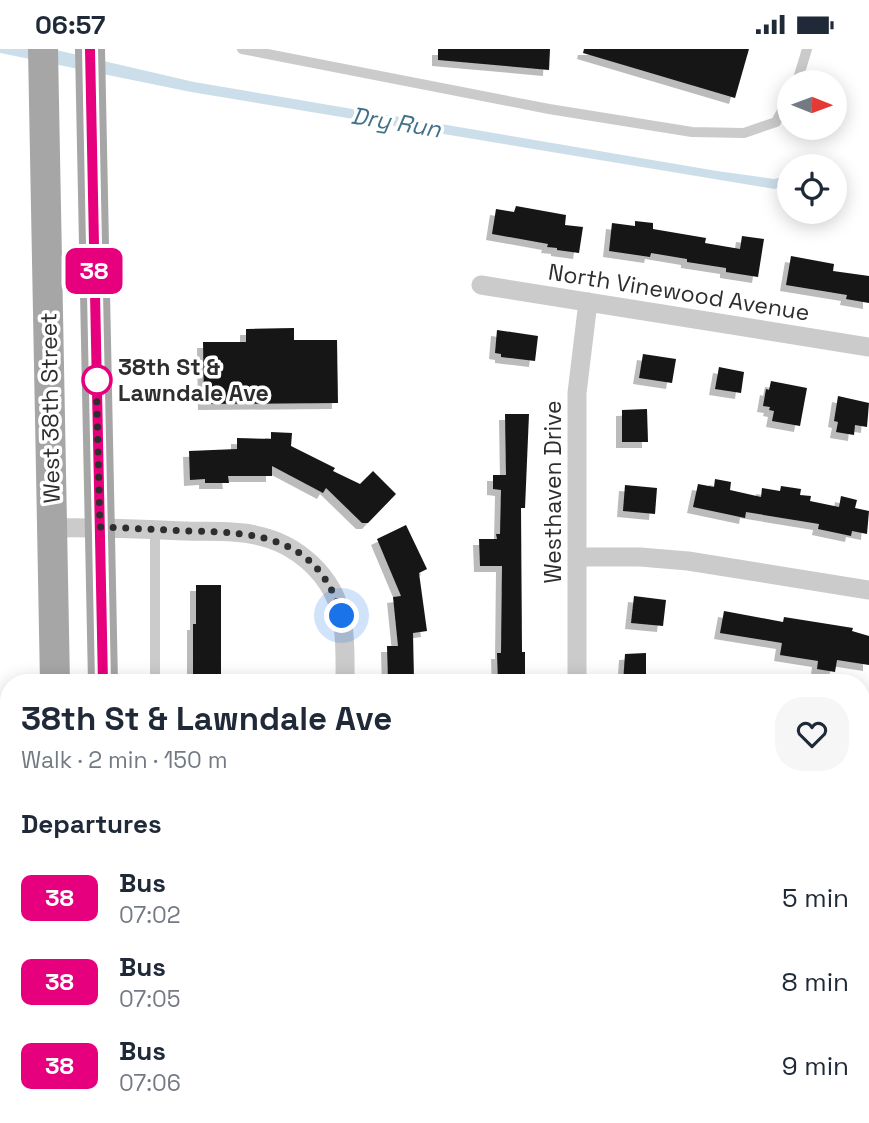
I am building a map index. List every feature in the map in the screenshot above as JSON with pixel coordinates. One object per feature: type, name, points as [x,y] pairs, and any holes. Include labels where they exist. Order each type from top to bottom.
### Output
[{"type":"main road","name":"West 38th Street","points":[[43,49],[55,674]]},
{"type":"main road","name":"West 38th Street","points":[[90,49],[103,674]]},
{"type":"street","name":"North Vinewood Avenue","points":[[481,285],[869,347]]},
{"type":"street","name":"Westhaven Drive","points":[[577,674],[577,393],[589,302]]},
{"type":"street","points":[[52,528],[100,527],[252,534],[271,539],[303,556],[323,575],[337,599],[345,643],[345,674]]},
{"type":"street","points":[[578,557],[640,557],[688,561],[869,590]]},
{"type":"lane","points":[[242,49],[281,53],[549,109],[692,132],[744,133],[777,120]]},
{"type":"lane","points":[[801,70],[807,49]]},
{"type":"lane","points":[[155,530],[155,674]]},
{"type":"water","name":"Dry Run","points":[[0,49],[52,49],[194,82],[717,171],[777,178],[777,188],[191,92],[0,53]]},
{"type":"building","points":[[438,49],[550,49],[549,70],[438,60]]},
{"type":"building","points":[[584,49],[749,49],[735,98],[583,53]]},
{"type":"building","points":[[516,206],[566,215],[565,225],[583,227],[579,253],[557,250],[547,247],[548,244],[492,234],[496,209],[514,212]]},
{"type":"building","points":[[635,221],[653,223],[653,229],[706,238],[705,243],[740,249],[742,236],[764,239],[758,277],[726,272],[726,268],[687,262],[687,259],[651,253],[650,257],[609,251],[612,223],[635,226]]},
{"type":"building","points":[[791,256],[834,264],[833,271],[869,276],[869,303],[846,299],[847,295],[786,285]]},
{"type":"building","points":[[294,328],[294,340],[337,340],[338,403],[204,404],[203,342],[246,342],[246,329]]},
{"type":"building","points":[[497,330],[538,336],[535,361],[501,357],[501,354],[495,353]]},
{"type":"building","points":[[643,354],[676,359],[672,383],[639,378]]},
{"type":"building","points":[[719,367],[744,372],[741,393],[715,389]]},
{"type":"building","points":[[771,381],[807,388],[800,426],[772,421],[774,411],[763,406],[766,389],[769,390]]},
{"type":"building","points":[[838,396],[869,403],[867,427],[855,425],[854,435],[836,432],[838,422],[834,421]]},
{"type":"building","points":[[647,409],[648,442],[622,442],[622,410]]},
{"type":"building","points":[[505,414],[529,414],[525,508],[521,508],[522,652],[525,652],[525,674],[498,674],[497,653],[501,653],[502,566],[480,566],[479,539],[497,539],[496,534],[500,534],[501,490],[493,489],[493,475],[506,475]]},
{"type":"building","points":[[271,432],[292,433],[291,446],[360,484],[373,471],[396,494],[368,523],[362,523],[326,488],[323,493],[272,466],[272,476],[228,476],[229,483],[205,483],[205,479],[190,480],[189,451],[237,449],[237,438],[271,439]]},
{"type":"building","points":[[715,479],[731,482],[730,490],[761,497],[762,488],[780,491],[781,486],[801,489],[800,495],[811,496],[810,501],[839,507],[841,496],[857,500],[855,508],[869,511],[867,534],[852,531],[851,536],[818,529],[819,524],[746,512],[745,518],[693,507],[698,484],[714,487]]},
{"type":"building","points":[[625,485],[657,488],[655,514],[623,511]]},
{"type":"building","points":[[406,525],[427,569],[419,573],[427,631],[413,633],[414,674],[388,674],[387,646],[398,646],[393,597],[401,596],[377,539]]},
{"type":"building","points":[[196,585],[221,585],[221,674],[193,674],[193,624],[196,624]]},
{"type":"building","points":[[634,596],[666,600],[663,626],[631,623]]},
{"type":"building","points":[[724,611],[783,622],[784,617],[853,628],[852,631],[869,636],[869,665],[837,660],[835,672],[817,669],[818,661],[780,655],[782,643],[720,633]]},
{"type":"building","points":[[646,653],[646,674],[624,674],[625,654]]},
{"type":"bus line","name":"38","points":[[90,49],[103,674]]},
{"type":"place","name":"38th St & Lawndale Ave","points":[[97,380]]},
{"type":"route","points":[[97,380],[96,372],[100,527],[243,533],[271,539],[295,551],[323,575],[337,599],[342,616]]}]
